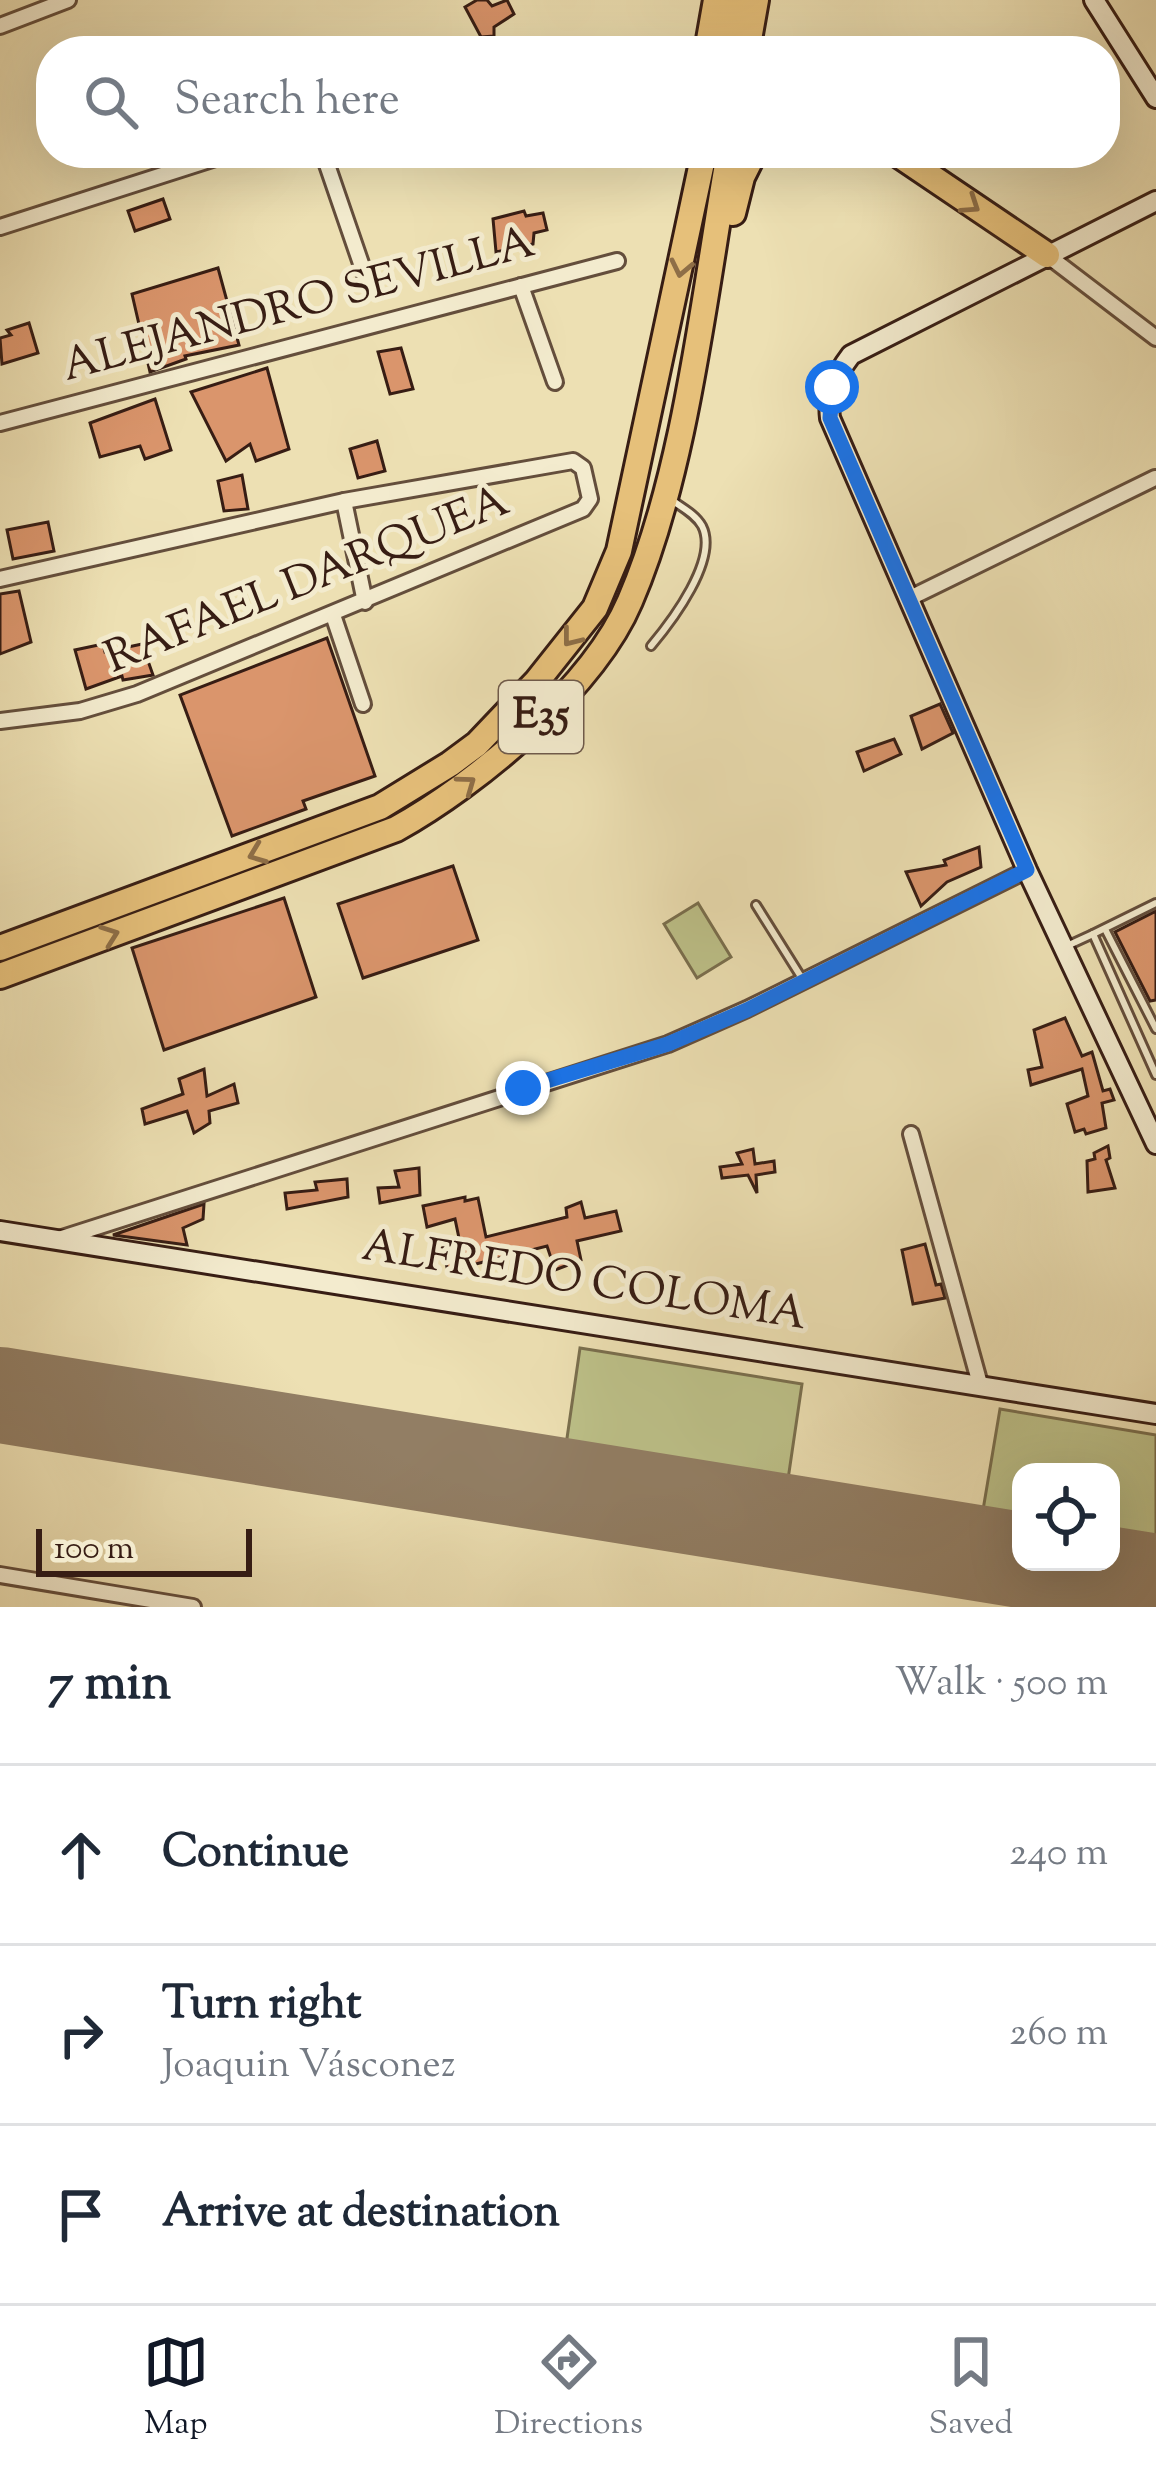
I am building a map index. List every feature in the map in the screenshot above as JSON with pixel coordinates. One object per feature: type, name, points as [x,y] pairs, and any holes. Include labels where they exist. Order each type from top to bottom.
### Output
[{"type":"highway","points":[[709,36],[716,0]]},
{"type":"highway","points":[[727,36],[733,0]]},
{"type":"highway","points":[[750,36],[756,0]]},
{"type":"highway","name":"E35","points":[[0,948],[380,807],[477,744],[538,681],[595,608],[620,551],[699,168]]},
{"type":"highway","name":"E35","points":[[0,976],[396,829],[438,806],[510,749],[608,638],[629,603],[665,495],[726,168]]},
{"type":"highway","points":[[687,389],[746,168]]},
{"type":"highway","points":[[918,168],[1047,255]]},
{"type":"street","points":[[0,26],[68,0]]},
{"type":"street","points":[[1094,0],[1117,36]]},
{"type":"street","points":[[1120,41],[1156,98]]},
{"type":"street","points":[[0,227],[184,168]]},
{"type":"street","points":[[328,168],[367,281]]},
{"type":"street","points":[[1156,201],[850,355],[832,387],[830,418],[1027,870],[1149,1113],[1156,1144]]},
{"type":"street","points":[[1047,255],[1156,338]]},
{"type":"street","name":"ALEJANDRO SEVILLA","points":[[0,423],[617,261]]},
{"type":"street","points":[[521,286],[555,382]]},
{"type":"street","name":"RAFAEL DARQUEA","points":[[1,716],[80,711],[137,694],[588,506],[584,469],[573,461],[344,501]]},
{"type":"street","points":[[908,599],[1155,478]]},
{"type":"street","points":[[0,579],[344,501],[365,602]]},
{"type":"street","points":[[333,615],[363,704]]},
{"type":"street","points":[[55,1240],[668,1044],[1027,870]]},
{"type":"street","points":[[911,1134],[980,1384]]},
{"type":"street","name":"ALFREDO COLOMA","points":[[0,1231],[1156,1414]]},
{"type":"street","points":[[0,1575],[193,1607]]},
{"type":"lane","points":[[651,646],[693,584],[707,549],[705,531],[697,518],[665,495]]},
{"type":"lane","points":[[1063,948],[1156,903]]},
{"type":"lane","points":[[756,905],[802,980]]},
{"type":"lane","points":[[1106,928],[1156,1029]]},
{"type":"lane","points":[[1093,934],[1156,1075]]},
{"type":"green space","points":[[698,903],[731,957],[697,978],[664,924]]},
{"type":"green space","points":[[580,1348],[802,1384],[786,1493],[564,1459]]},
{"type":"green space","points":[[1000,1409],[1156,1435],[1156,1540],[1120,1534],[1120,1463],[1012,1463],[1012,1515],[983,1510]]},
{"type":"building","points":[[477,0],[487,0],[492,6],[507,0],[514,14],[494,27],[494,36],[480,36],[465,7]]},
{"type":"building","points":[[163,199],[170,219],[135,231],[128,211]]},
{"type":"building","points":[[524,211],[526,216],[543,213],[547,230],[534,233],[533,244],[496,252],[493,219]]},
{"type":"building","points":[[218,268],[239,345],[185,356],[150,372],[132,294]]},
{"type":"building","points":[[29,323],[38,353],[2,364],[0,338],[11,335],[7,330]]},
{"type":"building","points":[[401,348],[413,389],[390,394],[378,352]]},
{"type":"building","points":[[267,368],[289,449],[256,461],[250,444],[226,461],[191,392]]},
{"type":"building","points":[[155,399],[171,450],[145,459],[140,446],[100,457],[90,423]]},
{"type":"building","points":[[377,441],[385,471],[358,478],[350,449]]},
{"type":"building","points":[[242,475],[248,509],[224,511],[218,481]]},
{"type":"building","points":[[48,522],[54,551],[13,559],[7,530]]},
{"type":"building","points":[[19,591],[31,642],[0,654],[0,594]]},
{"type":"building","points":[[327,638],[375,776],[303,801],[306,809],[232,836],[180,695]]},
{"type":"building","points":[[103,644],[105,652],[142,644],[153,675],[123,680],[122,676],[86,689],[75,650]]},
{"type":"building","points":[[940,704],[953,733],[922,749],[911,716]]},
{"type":"building","points":[[894,739],[901,754],[864,771],[857,752]]},
{"type":"building","points":[[979,847],[981,867],[947,882],[921,906],[906,872],[946,865],[944,860]]},
{"type":"building","points":[[453,866],[478,940],[363,978],[338,904]]},
{"type":"building","points":[[284,898],[316,997],[164,1050],[132,948]]},
{"type":"building","points":[[1156,911],[1156,1000],[1150,1001],[1115,932]]},
{"type":"building","points":[[1065,1018],[1082,1056],[1092,1052],[1103,1091],[1110,1089],[1114,1100],[1102,1103],[1106,1128],[1086,1134],[1084,1129],[1075,1132],[1067,1104],[1088,1096],[1082,1069],[1031,1085],[1028,1070],[1042,1067],[1034,1030]]},
{"type":"building","points":[[204,1069],[207,1096],[234,1084],[238,1103],[209,1111],[210,1123],[194,1133],[187,1111],[145,1124],[142,1109],[183,1094],[179,1079]]},
{"type":"building","points":[[1108,1146],[1110,1158],[1106,1160],[1115,1188],[1088,1192],[1087,1161]]},
{"type":"building","points":[[753,1149],[755,1164],[774,1161],[775,1172],[756,1175],[757,1193],[748,1175],[722,1178],[720,1167],[742,1164],[737,1153]]},
{"type":"building","points":[[419,1168],[420,1195],[380,1203],[378,1188],[399,1187],[395,1171]]},
{"type":"building","points":[[347,1179],[348,1197],[287,1209],[285,1193],[317,1190],[315,1182]]},
{"type":"building","points":[[465,1197],[465,1201],[478,1198],[486,1237],[567,1217],[566,1208],[581,1202],[585,1218],[616,1211],[621,1231],[577,1241],[581,1260],[555,1270],[547,1246],[448,1271],[442,1248],[460,1243],[455,1219],[427,1227],[423,1206]]},
{"type":"building","points":[[204,1204],[203,1219],[183,1228],[187,1245],[113,1235]]},
{"type":"building","points":[[925,1244],[936,1285],[941,1284],[945,1298],[913,1304],[902,1250]]},
{"type":"runway","points":[[0,1395],[1012,1559]]},
{"type":"runway","points":[[1088,1571],[1156,1582]]},
{"type":"route","points":[[523,1088],[668,1044],[747,1010],[1027,870],[830,418],[832,387]]}]
